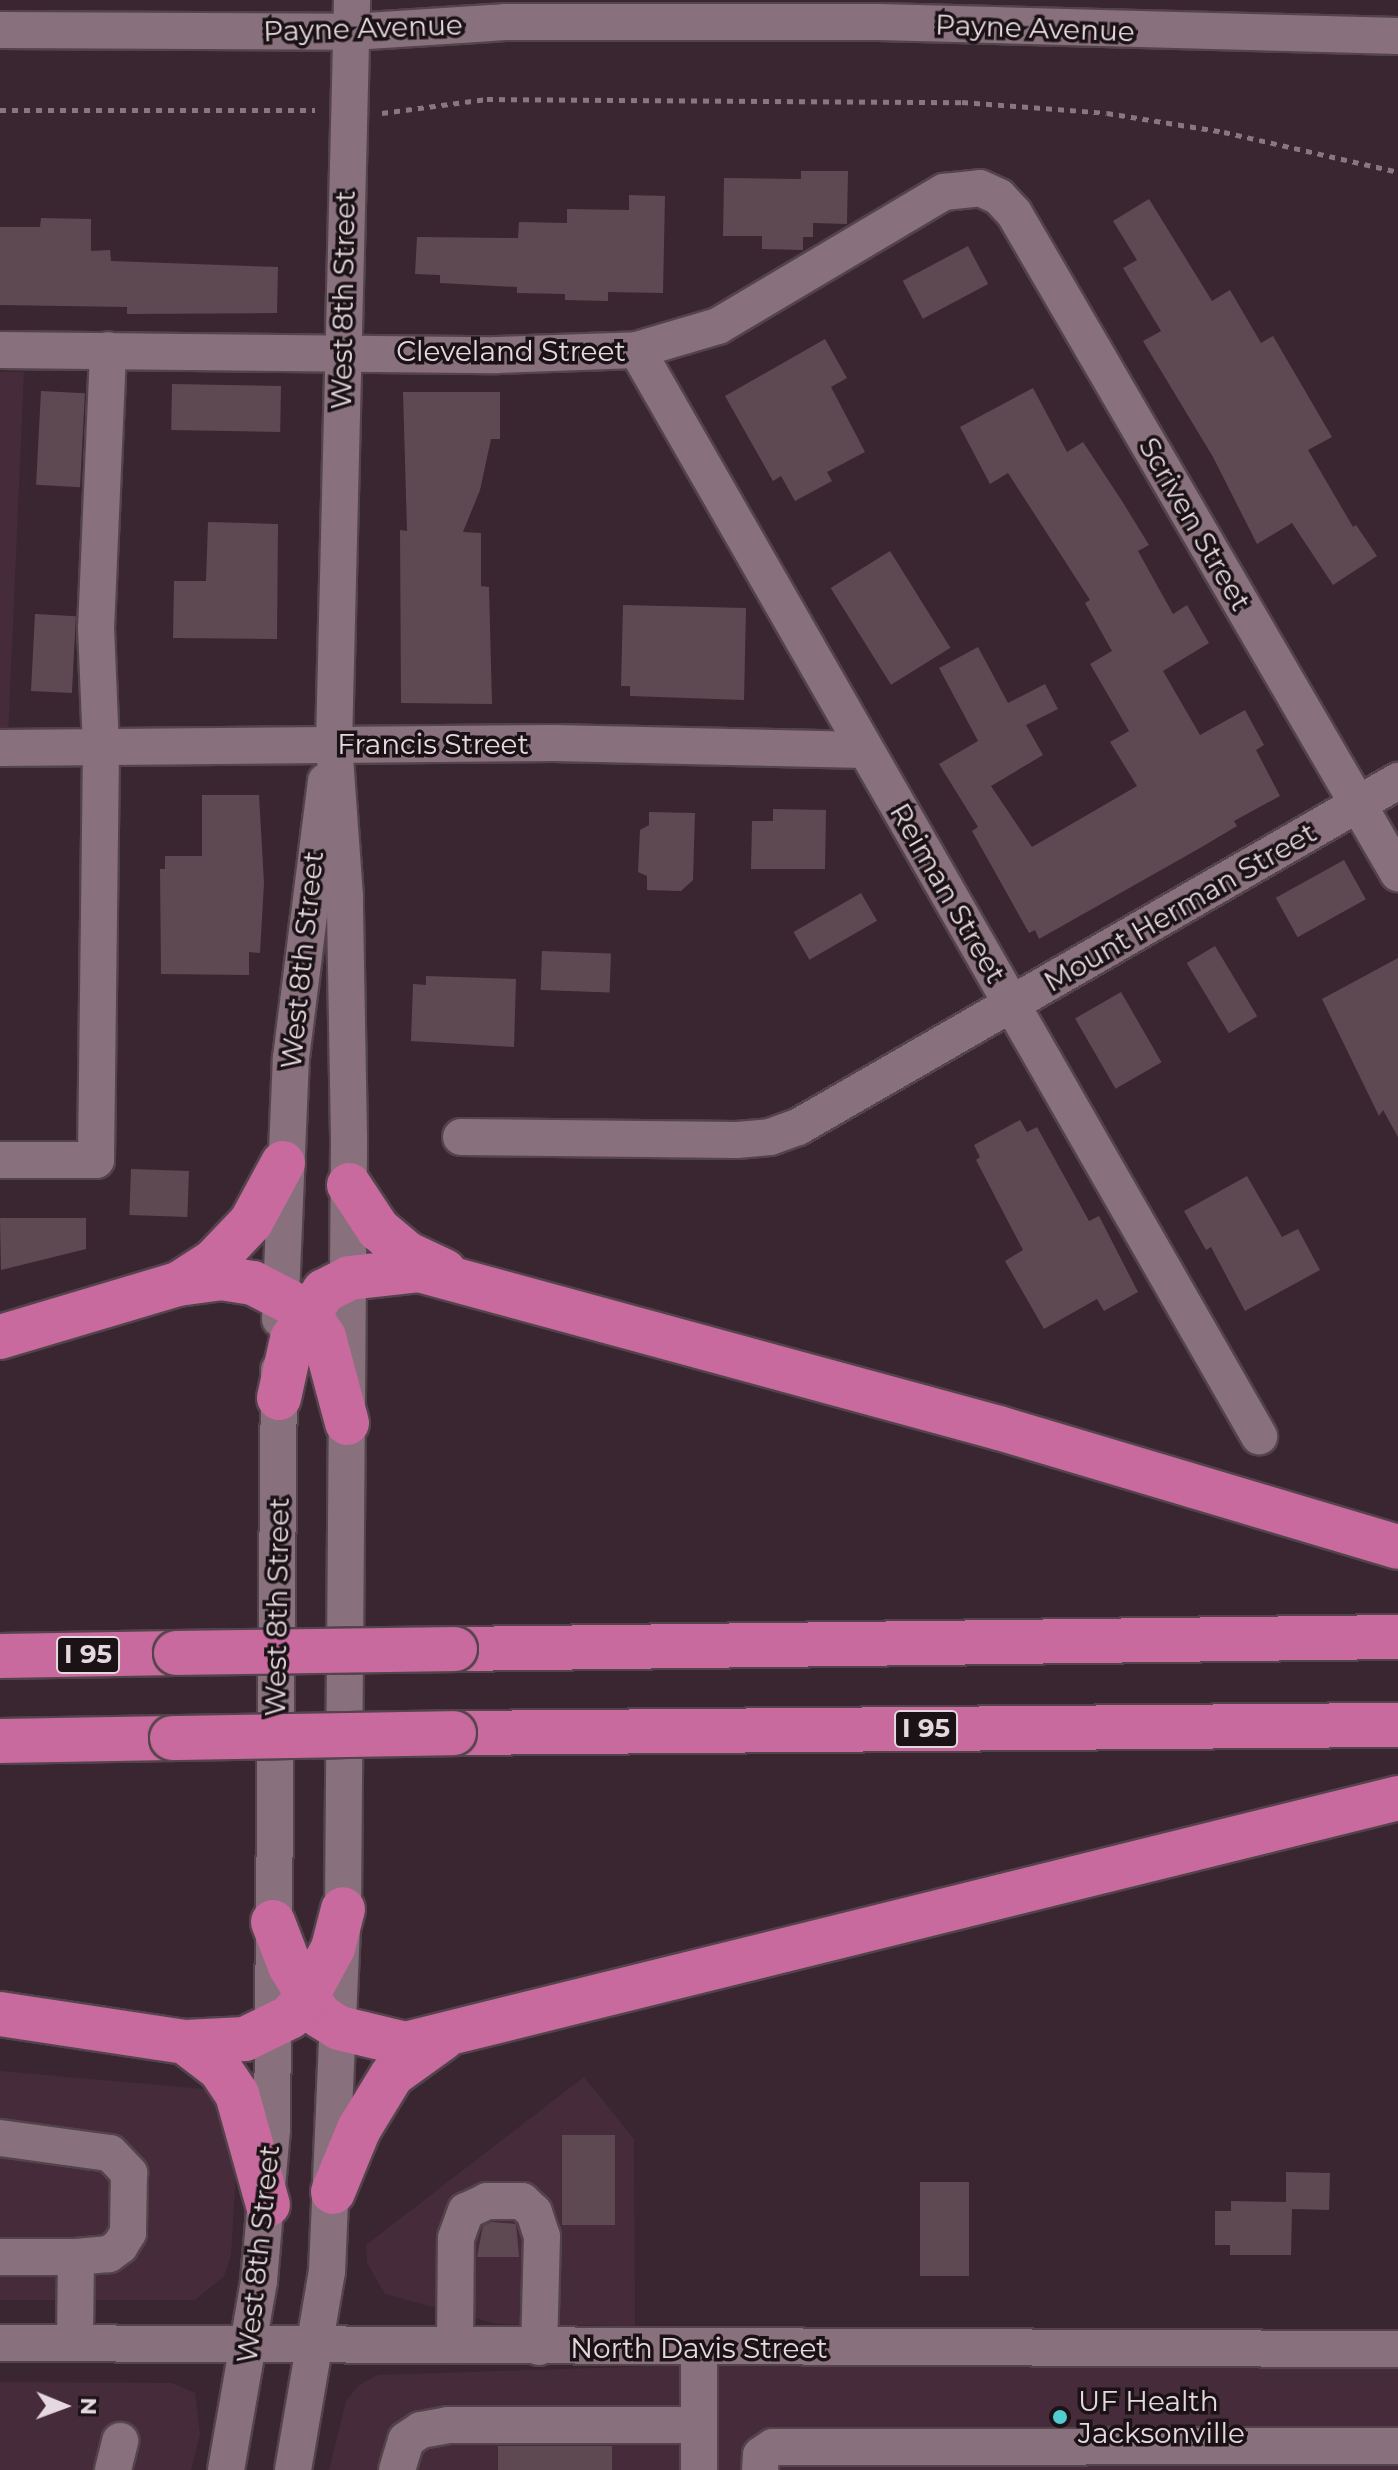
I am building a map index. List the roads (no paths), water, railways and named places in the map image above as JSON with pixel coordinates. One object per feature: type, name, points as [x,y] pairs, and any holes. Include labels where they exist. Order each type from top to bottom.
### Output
[{"type":"highway","points":[[178,1284],[214,1261],[251,1222],[283,1163]]},
{"type":"highway","points":[[349,1185],[378,1229],[408,1254],[457,1277]]},
{"type":"highway","points":[[293,1303],[349,1278],[419,1270],[457,1277],[1398,1547]]},
{"type":"highway","points":[[0,1337],[178,1284],[221,1278],[253,1283],[293,1303],[324,1337],[347,1423]]},
{"type":"highway","points":[[279,1398],[292,1339],[293,1303]]},
{"type":"highway","name":"I 95","points":[[0,1656],[1398,1637]]},
{"type":"highway","name":"I 95","points":[[0,1741],[454,1733],[1398,1725]]},
{"type":"highway","points":[[273,1922],[306,1998],[339,2028],[405,2044],[443,2038],[1398,1798]]},
{"type":"highway","points":[[0,2014],[185,2042],[245,2039],[273,2029],[306,1998],[333,1948],[343,1909]]},
{"type":"highway","points":[[333,2192],[359,2129],[392,2075],[443,2038]]},
{"type":"highway","points":[[185,2042],[220,2069],[237,2094],[268,2205]]},
{"type":"street","name":"Payne Avenue","points":[[0,30],[352,16],[505,22],[879,11],[1398,36]]},
{"type":"street","name":"West 8th Street","points":[[293,2470],[318,2344],[333,2192],[343,1909],[349,1185],[345,897],[334,744],[352,16]]},
{"type":"street","name":"Cleveland Street","points":[[0,350],[342,351],[497,355],[637,350],[718,326],[944,192],[980,188]]},
{"type":"street","name":"Scriven Street","points":[[980,188],[999,197],[1014,213],[1398,873]]},
{"type":"street","points":[[0,1160],[96,1160],[101,747],[96,628],[108,350]]},
{"type":"street","name":"Reiman Street","points":[[637,350],[1259,1436]]},
{"type":"street","name":"Francis Street","points":[[0,748],[553,743],[865,750]]},
{"type":"street","name":"West 8th Street","points":[[293,1303],[283,1163],[309,887],[334,744]]},
{"type":"street","name":"Mount Herman Street","points":[[461,1137],[770,1137],[798,1127],[1398,781]]},
{"type":"street","name":"West 8th Street","points":[[226,2470],[250,2343],[268,2205],[273,2029],[279,1398]]},
{"type":"street","points":[[0,2138],[80,2146],[122,2160],[129,2173],[128,2233],[109,2254],[0,2257]]},
{"type":"street","points":[[455,2345],[456,2238],[466,2211],[487,2201],[522,2201],[534,2212],[542,2236],[539,2347]]},
{"type":"street","points":[[75,2343],[76,2257]]},
{"type":"street","name":"North Davis Street","points":[[0,2343],[455,2345],[699,2350],[1398,2349]]},
{"type":"street","points":[[699,2350],[699,2470]]},
{"type":"street","points":[[397,2470],[406,2440],[421,2430],[448,2425],[698,2425]]},
{"type":"street","points":[[760,2470],[761,2455],[773,2447],[1027,2457],[1298,2457],[1398,2446]]},
{"type":"place","name":"UF Health Jacksonville","points":[[1060,2417]]}]
